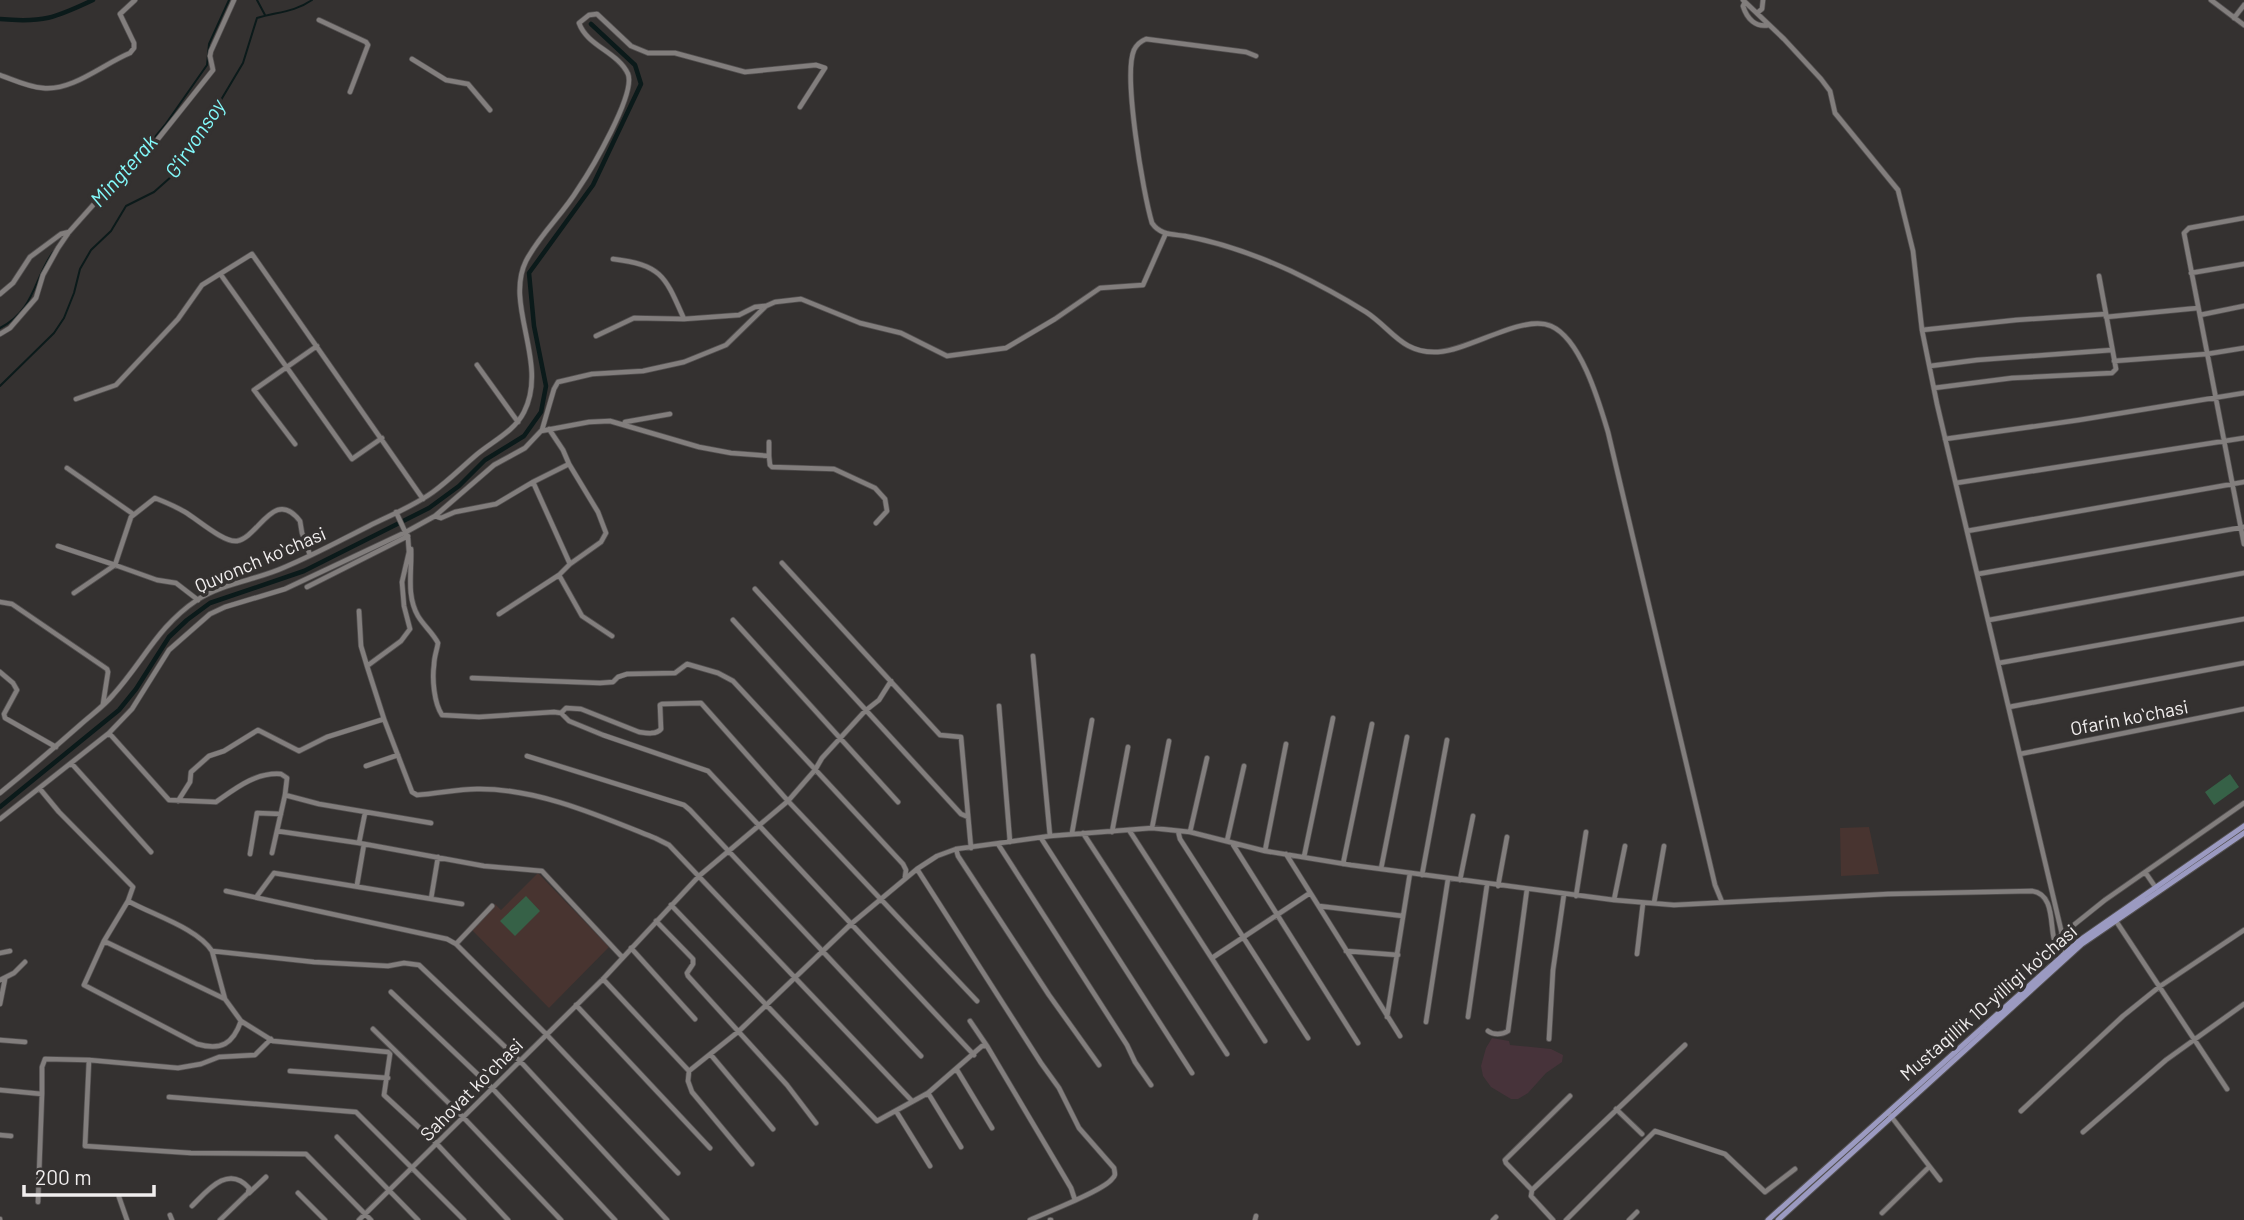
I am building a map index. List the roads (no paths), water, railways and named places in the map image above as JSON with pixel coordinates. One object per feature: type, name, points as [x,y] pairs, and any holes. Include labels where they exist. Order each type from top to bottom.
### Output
[{"type":"main road","name":"Mustaqillik 10-yilligi ko'chasi","points":[[1778,1220],[1889,1114],[2080,940],[2154,886],[2244,826]]},
{"type":"main road","name":"Mustaqillik 10-yilligi ko'chasi","points":[[1768,1220],[2082,944],[2244,833]]},
{"type":"street","points":[[0,75],[38,88],[51,88],[75,81],[130,53],[134,43],[120,14],[135,0]]},
{"type":"street","points":[[0,334],[9,328],[36,298],[47,267],[69,232],[150,149],[213,70],[209,56],[234,0]]},
{"type":"street","points":[[1757,13],[1762,9],[1762,0]]},
{"type":"street","points":[[2211,0],[2244,25]]},
{"type":"street","points":[[1744,1],[1821,79],[1830,91],[1835,113],[1898,190],[1913,251],[1923,330],[1945,439],[2062,934]]},
{"type":"street","points":[[1744,1],[1743,6],[1750,19],[1759,25],[1769,25]]},
{"type":"street","points":[[2234,18],[2244,5]]},
{"type":"street","name":"Quvonch koʻchasi","points":[[0,793],[103,705],[164,627],[198,600],[285,567],[423,499],[518,422],[534,379],[520,294],[520,275],[526,260],[544,233],[577,191],[606,140],[628,91],[629,78],[621,64],[582,31],[579,23],[589,15],[597,14],[631,46],[648,53],[675,53],[746,72],[816,65],[825,68],[800,107]]},
{"type":"street","points":[[319,20],[368,45],[350,92]]},
{"type":"street","points":[[1256,56],[1246,52],[1146,39],[1141,41],[1134,51],[1131,85],[1138,151],[1152,223],[1160,232],[1214,241],[1302,276],[1366,312],[1398,341],[1416,349],[1438,352],[1455,349],[1535,323],[1552,326],[1567,336],[1594,391],[1608,432],[1712,872],[1722,902]]},
{"type":"street","points":[[412,59],[446,80],[468,84],[490,110]]},
{"type":"street","points":[[2244,218],[2186,229],[2184,233],[2244,544]]},
{"type":"street","points":[[0,294],[13,283],[30,257],[61,234],[69,232]]},
{"type":"street","points":[[596,336],[634,318],[684,319],[739,315],[755,307],[801,299],[860,323],[901,333],[947,356],[1006,348],[1100,288],[1143,285],[1166,233]]},
{"type":"street","points":[[76,399],[116,386],[178,319],[202,285],[252,254],[423,499]]},
{"type":"street","points":[[613,260],[638,262],[661,275],[666,280],[684,319]]},
{"type":"street","points":[[2192,273],[2244,264]]},
{"type":"street","points":[[221,275],[352,459],[382,438]]},
{"type":"street","points":[[1934,388],[2012,378],[2112,373],[2116,369],[2099,276]]},
{"type":"street","points":[[307,587],[407,536],[435,516],[494,465],[525,448],[541,431],[558,382],[592,374],[643,371],[684,362],[726,345],[766,306]]},
{"type":"street","points":[[2200,315],[2244,306]]},
{"type":"street","points":[[1923,330],[2015,320],[2198,308]]},
{"type":"street","points":[[295,444],[254,390],[317,346]]},
{"type":"street","points":[[2114,361],[2207,354],[2244,348]]},
{"type":"street","points":[[1930,366],[1977,360],[2112,351]]},
{"type":"street","points":[[477,365],[518,422]]},
{"type":"street","points":[[1945,439],[2244,393]]},
{"type":"street","points":[[621,423],[670,414]]},
{"type":"street","points":[[541,431],[604,421],[621,423],[699,447],[769,456]]},
{"type":"street","points":[[499,614],[559,575],[601,542],[606,533],[598,512],[550,429]]},
{"type":"street","points":[[1955,483],[2244,438]]},
{"type":"street","points":[[769,442],[772,467],[830,468],[874,488],[885,499],[887,506],[887,511],[876,523]]},
{"type":"street","points":[[435,516],[441,518],[455,512],[488,506],[569,464]]},
{"type":"street","points":[[67,468],[133,514]]},
{"type":"street","points":[[533,482],[570,564]]},
{"type":"street","points":[[1967,531],[2244,482]]},
{"type":"street","points":[[74,593],[115,565],[133,514],[155,498],[182,510],[224,538],[235,541],[245,537],[271,513],[282,510],[289,512],[300,521],[310,555]]},
{"type":"street","points":[[396,512],[411,553],[413,606],[425,628],[438,643],[433,666],[442,715],[479,717],[561,713],[569,720],[603,735],[708,771],[974,1055]]},
{"type":"street","points":[[1978,574],[2242,527]]},
{"type":"street","points":[[368,666],[401,641],[410,629],[402,594],[403,572],[409,552],[407,536]]},
{"type":"street","points":[[0,820],[109,733],[132,709],[169,650],[210,614],[285,589],[407,536]]},
{"type":"street","points":[[58,546],[157,580],[176,583],[198,600]]},
{"type":"street","points":[[782,563],[940,736],[961,737],[971,848]]},
{"type":"street","points":[[1989,620],[2244,573]]},
{"type":"street","points":[[559,575],[582,616],[612,636]]},
{"type":"street","points":[[755,589],[961,814],[968,817]]},
{"type":"street","points":[[0,602],[12,604],[107,669],[103,705]]},
{"type":"street","points":[[359,611],[361,646],[384,719],[412,792],[417,795],[478,789],[511,792],[566,803],[669,845],[912,1101]]},
{"type":"street","points":[[1999,663],[2244,618]]},
{"type":"street","points":[[733,620],[898,802]]},
{"type":"street","points":[[1033,656],[1049,836]]},
{"type":"street","points":[[2010,707],[2244,663]]},
{"type":"street","points":[[472,678],[600,683],[614,682],[618,677],[627,674],[675,673],[687,664],[718,673],[733,681],[903,864],[905,877]]},
{"type":"street","points":[[0,673],[13,683],[17,690],[4,714],[5,718],[56,747]]},
{"type":"street","name":"Sahovat koʻchasi","points":[[359,1220],[603,979],[699,876],[788,800],[839,739],[879,700],[891,681]]},
{"type":"street","points":[[561,713],[566,708],[581,709],[648,733],[659,732],[661,729],[660,705],[701,703],[977,1001]]},
{"type":"street","points":[[999,706],[1010,842]]},
{"type":"street","name":"Ofarin koʻchasi","points":[[2020,754],[2244,709]]},
{"type":"street","points":[[1304,857],[1333,718]]},
{"type":"street","points":[[178,801],[190,782],[191,772],[202,761],[258,730],[299,751],[327,737],[384,719]]},
{"type":"street","points":[[1072,833],[1093,720]]},
{"type":"street","points":[[1343,864],[1372,724]]},
{"type":"street","points":[[109,733],[169,800],[216,802],[232,789],[270,773],[281,774],[287,778],[272,853]]},
{"type":"street","points":[[1381,869],[1407,737]]},
{"type":"street","points":[[1422,875],[1447,740]]},
{"type":"street","points":[[1152,828],[1169,741]]},
{"type":"street","points":[[1265,851],[1286,744]]},
{"type":"street","points":[[1112,832],[1128,747]]},
{"type":"street","points":[[366,766],[398,755]]},
{"type":"street","points":[[527,756],[684,806],[921,1056]]},
{"type":"street","points":[[1190,832],[1207,758]]},
{"type":"street","points":[[72,764],[151,852]]},
{"type":"street","points":[[1244,766],[1230,842],[1358,1043]]},
{"type":"street","points":[[40,789],[133,887],[84,985],[197,1044],[210,1048],[230,1042],[241,1021]]},
{"type":"street","points":[[285,795],[365,813],[431,823]]},
{"type":"street","points":[[2054,941],[2105,900],[2244,803]]},
{"type":"street","points":[[250,854],[257,813],[281,814]]},
{"type":"street","points":[[357,885],[365,813]]},
{"type":"street","points":[[1460,881],[1473,816]]},
{"type":"street","points":[[752,1164],[692,1092],[688,1081],[689,1071],[767,1005],[851,924],[905,877],[937,856],[956,849],[1072,833],[1152,828],[1190,832],[1265,851],[1343,864],[1487,885],[1654,904],[2038,891],[2046,899],[2054,941],[2064,954]]},
{"type":"street","points":[[1129,830],[1265,1041]]},
{"type":"street","points":[[277,831],[362,843],[484,866],[542,871],[622,957]]},
{"type":"street","points":[[1178,831],[1180,839],[1308,1038]]},
{"type":"street","points":[[1576,896],[1586,832]]},
{"type":"street","points":[[1083,833],[1227,1054]]},
{"type":"street","points":[[1498,886],[1507,837]]},
{"type":"street","points":[[1041,838],[1192,1073]]},
{"type":"street","points":[[998,844],[1151,1084]]},
{"type":"street","points":[[1614,900],[1625,846]]},
{"type":"street","points":[[1654,904],[1664,846]]},
{"type":"street","points":[[956,849],[1049,995],[1098,1065]]},
{"type":"street","points":[[1286,854],[1400,1036]]},
{"type":"street","points":[[431,899],[438,857]]},
{"type":"street","points":[[917,869],[1059,1088],[1079,1128],[1114,1168],[1115,1175],[1111,1181],[1030,1220]]},
{"type":"street","points":[[2145,872],[2154,886]]},
{"type":"street","points":[[257,896],[274,873],[462,904]]},
{"type":"street","points":[[1387,1017],[1410,873]]},
{"type":"street","points":[[1426,1022],[1448,879]]},
{"type":"street","points":[[1468,1017],[1487,885]]},
{"type":"street","points":[[1488,1031],[1503,1034],[1508,1031],[1527,889]]},
{"type":"street","points":[[226,891],[438,936],[456,944],[678,1172]]},
{"type":"street","points":[[1212,958],[1310,893]]},
{"type":"street","points":[[1549,1039],[1553,970],[1564,894]]},
{"type":"street","points":[[128,901],[203,939],[212,951],[226,999],[241,1021],[271,1039],[388,1052],[388,1078],[384,1095],[437,1144],[508,1220]]},
{"type":"street","points":[[1637,954],[1643,903]]},
{"type":"street","points":[[671,905],[877,1121],[928,1093],[982,1046],[987,1046]]},
{"type":"street","points":[[456,944],[492,906]]},
{"type":"street","points":[[1318,906],[1403,916]]},
{"type":"street","points":[[656,921],[693,958],[688,976],[787,1085],[816,1123]]},
{"type":"street","points":[[2116,921],[2227,1089]]},
{"type":"street","points":[[2021,1111],[2123,1016],[2159,987],[2244,930]]},
{"type":"street","points":[[104,941],[226,999]]},
{"type":"street","points":[[631,948],[695,1020]]},
{"type":"street","points":[[0,953],[10,951]]},
{"type":"street","points":[[212,951],[314,962],[419,965],[520,1061],[667,1220]]},
{"type":"street","points":[[1346,951],[1398,955]]},
{"type":"street","points":[[0,1004],[3,979],[25,962]]},
{"type":"street","points":[[603,979],[689,1071]]},
{"type":"street","points":[[391,992],[492,1088],[615,1220]]},
{"type":"street","points":[[2083,1132],[2193,1040],[2244,1003]]},
{"type":"street","points":[[576,1005],[710,1148]]},
{"type":"street","points":[[970,1021],[1064,1176],[1075,1200]]},
{"type":"street","points":[[373,1029],[463,1117],[561,1220]]},
{"type":"street","points":[[38,1202],[42,1067],[45,1059],[178,1068],[219,1057],[255,1055],[271,1039]]},
{"type":"street","points":[[0,1040],[25,1042]]},
{"type":"street","points":[[1553,1220],[1531,1196],[1532,1190],[1685,1045]]},
{"type":"street","points":[[711,1055],[773,1129]]},
{"type":"street","points":[[89,1060],[85,1146],[191,1153],[306,1154],[371,1220]]},
{"type":"street","points":[[957,1070],[992,1128]]},
{"type":"street","points":[[290,1071],[388,1078]]},
{"type":"street","points":[[0,1090],[42,1094]]},
{"type":"street","points":[[928,1093],[961,1147]]},
{"type":"street","points":[[1532,1190],[1506,1160],[1570,1096]]},
{"type":"street","points":[[169,1097],[356,1112],[464,1220]]},
{"type":"street","points":[[1616,1109],[1642,1134]]},
{"type":"street","points":[[896,1111],[930,1166]]},
{"type":"street","points":[[1889,1114],[1940,1180]]},
{"type":"street","points":[[1566,1220],[1655,1131],[1725,1154],[1765,1192],[1795,1169]]},
{"type":"street","points":[[0,1135],[11,1136]]},
{"type":"street","points":[[337,1136],[418,1220]]},
{"type":"street","points":[[1882,1213],[1930,1167]]},
{"type":"street","points":[[220,1220],[265,1177]]},
{"type":"street","points":[[192,1206],[218,1181],[225,1178],[239,1179],[245,1183],[249,1188],[248,1194]]},
{"type":"street","points":[[298,1193],[325,1220]]},
{"type":"street","points":[[119,1197],[127,1220]]},
{"type":"street","points":[[1629,1220],[1637,1212]]},
{"type":"waterway","points":[[0,19],[48,18],[93,0]]},
{"type":"waterway","name":"Mingterak","points":[[136,160],[165,125],[207,65],[209,44],[229,0]]},
{"type":"waterway","name":"Mingterak","points":[[257,0],[265,15]]},
{"type":"waterway","name":"G‘irvonsoy","points":[[0,386],[54,333],[64,318],[80,269],[91,250],[111,231],[126,206],[154,192],[172,176],[184,152],[212,115],[243,63],[257,18],[292,9],[312,0]]},
{"type":"waterway","points":[[0,807],[119,710],[136,689],[169,637],[210,603],[304,571],[429,508],[459,486],[485,460],[524,436],[541,412],[546,386],[534,326],[529,273],[593,185],[641,84],[635,65],[591,24]]},
{"type":"waterway","name":"Mingterak","points":[[0,328],[12,321],[27,303],[53,252]]}]
